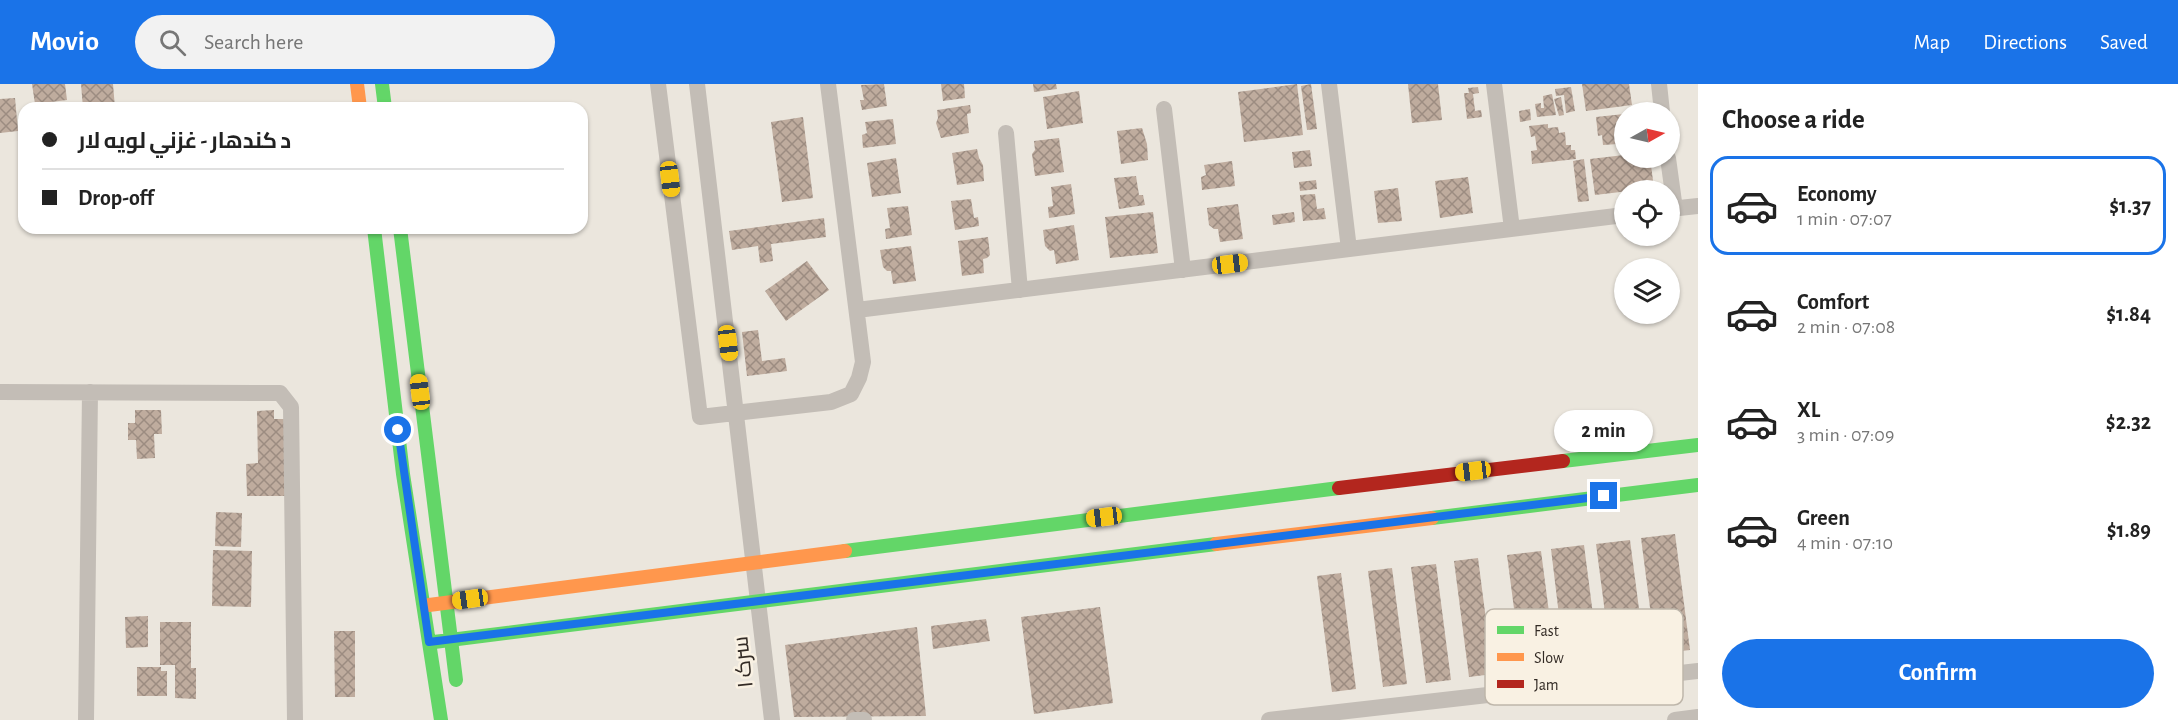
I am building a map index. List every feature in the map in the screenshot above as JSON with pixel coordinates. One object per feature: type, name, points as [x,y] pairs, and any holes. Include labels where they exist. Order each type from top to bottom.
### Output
[{"type":"main road","points":[[357,84],[359,102]]},
{"type":"main road","points":[[382,84],[384,102]]},
{"type":"main road","points":[[375,234],[403,474],[441,720]]},
{"type":"main road","points":[[401,234],[458,697]]},
{"type":"main road","points":[[423,606],[1360,485],[1698,445]]},
{"type":"main road","points":[[429,642],[1698,485]]},
{"type":"street","points":[[658,84],[700,417],[831,402],[851,394],[859,378],[862,362],[857,310],[828,84]]},
{"type":"street","name":"سرک ۱","points":[[697,84],[772,720]]},
{"type":"street","points":[[1329,84],[1349,249]]},
{"type":"street","points":[[1494,84],[1512,229]]},
{"type":"street","points":[[1659,84],[1661,102]]},
{"type":"street","points":[[1164,109],[1183,270]]},
{"type":"street","points":[[1006,133],[1020,290]]},
{"type":"street","points":[[1680,208],[1698,206]]},
{"type":"street","points":[[857,310],[1614,216]]},
{"type":"street","points":[[0,392],[280,393],[291,407],[295,720]]},
{"type":"street","points":[[86,720],[90,392]]},
{"type":"street","points":[[1683,673],[1698,671]]},
{"type":"street","points":[[1269,720],[1485,695]]},
{"type":"street","points":[[1675,720],[1698,717]]},
{"type":"street","points":[[854,720],[864,720]]},
{"type":"building","points":[[32,84],[65,84],[67,100],[35,102]]},
{"type":"building","points":[[81,84],[113,84],[114,102],[82,102]]},
{"type":"building","points":[[884,84],[887,106],[862,110],[860,100],[864,100],[861,85]]},
{"type":"building","points":[[941,84],[964,84],[965,98],[943,101]]},
{"type":"building","points":[[1033,84],[1056,84],[1057,89],[1034,92]]},
{"type":"building","points":[[1297,84],[1303,135],[1244,142],[1238,92]]},
{"type":"building","points":[[1311,84],[1317,129],[1307,130],[1301,86]]},
{"type":"building","points":[[1408,84],[1438,84],[1442,120],[1412,123]]},
{"type":"building","points":[[1582,84],[1629,84],[1632,102],[1614,102],[1614,107],[1586,111]]},
{"type":"building","points":[[1478,87],[1479,93],[1473,94],[1475,111],[1481,110],[1482,117],[1467,119],[1464,93],[1469,93],[1468,88]]},
{"type":"building","points":[[1571,87],[1575,111],[1566,113],[1564,95],[1556,96],[1555,89]]},
{"type":"building","points":[[1079,91],[1083,123],[1047,129],[1043,97]]},
{"type":"building","points":[[1552,94],[1556,115],[1537,117],[1535,104],[1541,103],[1541,108],[1544,108],[1543,96]]},
{"type":"building","points":[[1561,97],[1564,115],[1559,116],[1554,99]]},
{"type":"building","points":[[15,98],[18,131],[0,133],[0,99]]},
{"type":"building","points":[[970,105],[971,113],[967,114],[969,133],[941,138],[936,123],[937,110]]},
{"type":"building","points":[[1530,109],[1531,120],[1520,122],[1519,111]]},
{"type":"building","points":[[1614,115],[1614,144],[1603,145],[1602,135],[1598,136],[1596,117]]},
{"type":"building","points":[[803,117],[813,198],[782,202],[771,122]]},
{"type":"building","points":[[893,119],[896,144],[863,148],[862,135],[867,133],[865,122]]},
{"type":"building","points":[[1548,124],[1548,128],[1558,127],[1559,133],[1565,132],[1566,145],[1571,145],[1571,150],[1575,150],[1576,159],[1532,164],[1531,151],[1537,150],[1535,136],[1531,137],[1529,126]]},
{"type":"building","points":[[1142,128],[1147,144],[1148,160],[1121,164],[1117,131]]},
{"type":"building","points":[[1059,138],[1064,172],[1035,176],[1032,154],[1035,150],[1034,141]]},
{"type":"building","points":[[977,149],[983,165],[984,181],[957,185],[952,153]]},
{"type":"building","points":[[1310,150],[1312,166],[1294,168],[1292,152]]},
{"type":"building","points":[[1614,156],[1614,168],[1651,168],[1653,180],[1614,180],[1614,193],[1595,195],[1590,159]]},
{"type":"building","points":[[896,158],[901,193],[872,197],[867,163]]},
{"type":"building","points":[[1584,159],[1589,201],[1578,202],[1573,161]]},
{"type":"building","points":[[1232,161],[1235,186],[1202,190],[1201,177],[1206,175],[1204,165]]},
{"type":"building","points":[[1136,176],[1139,195],[1143,195],[1145,205],[1119,209],[1114,178]]},
{"type":"building","points":[[1468,177],[1473,213],[1440,218],[1435,181]]},
{"type":"building","points":[[1316,180],[1317,189],[1300,191],[1299,182]]},
{"type":"building","points":[[1071,184],[1075,214],[1049,218],[1048,207],[1053,206],[1051,187]]},
{"type":"building","points":[[1398,188],[1402,221],[1378,223],[1374,191]]},
{"type":"building","points":[[1315,194],[1317,209],[1324,208],[1326,219],[1303,221],[1300,195]]},
{"type":"building","points":[[971,199],[974,218],[978,217],[979,226],[955,230],[951,201]]},
{"type":"building","points":[[1238,204],[1243,239],[1220,242],[1218,229],[1209,225],[1207,208]]},
{"type":"building","points":[[908,206],[912,235],[886,239],[885,229],[890,228],[887,208]]},
{"type":"building","points":[[1153,212],[1158,253],[1110,258],[1105,217]]},
{"type":"building","points":[[1294,212],[1295,222],[1273,225],[1272,215]]},
{"type":"building","points":[[824,218],[826,237],[771,244],[773,261],[760,263],[758,246],[732,250],[729,231]]},
{"type":"building","points":[[1074,225],[1079,260],[1056,264],[1054,250],[1050,251],[1045,246],[1043,230]]},
{"type":"building","points":[[988,237],[990,255],[983,259],[984,273],[962,276],[958,241]]},
{"type":"building","points":[[911,246],[916,281],[893,284],[891,271],[883,267],[880,250]]},
{"type":"building","points":[[807,261],[829,290],[786,321],[765,291]]},
{"type":"building","points":[[758,330],[762,361],[785,358],[787,371],[747,376],[742,332]]},
{"type":"building","points":[[135,410],[161,410],[162,434],[154,434],[155,458],[137,459],[136,440],[128,440],[128,423],[135,423]]},
{"type":"building","points":[[274,410],[274,419],[288,419],[289,496],[247,496],[246,464],[258,463],[257,411]]},
{"type":"building","points":[[216,512],[242,513],[241,547],[215,546]]},
{"type":"building","points":[[1675,534],[1690,650],[1683,651],[1683,609],[1650,609],[1641,538]]},
{"type":"building","points":[[1630,540],[1639,609],[1604,609],[1596,544]]},
{"type":"building","points":[[1584,545],[1592,609],[1558,609],[1551,549]]},
{"type":"building","points":[[213,550],[252,551],[251,607],[212,606]]},
{"type":"building","points":[[1541,551],[1549,609],[1514,609],[1507,555]]},
{"type":"building","points":[[1478,558],[1485,612],[1485,675],[1469,677],[1454,561]]},
{"type":"building","points":[[1436,564],[1451,680],[1426,683],[1411,567]]},
{"type":"building","points":[[1392,568],[1407,684],[1383,687],[1368,571]]},
{"type":"building","points":[[1341,573],[1356,689],[1332,692],[1317,576]]},
{"type":"building","points":[[1100,607],[1113,703],[1034,714],[1021,617]]},
{"type":"building","points":[[148,616],[148,647],[126,648],[125,617]]},
{"type":"building","points":[[986,619],[990,641],[933,649],[931,626]]},
{"type":"building","points":[[160,622],[191,622],[191,668],[196,668],[196,699],[175,698],[175,665],[160,665]]},
{"type":"building","points":[[917,627],[926,716],[794,717],[785,645]]},
{"type":"building","points":[[334,631],[355,631],[355,697],[335,697]]},
{"type":"building","points":[[137,667],[161,667],[161,671],[167,671],[167,696],[137,696]]},
{"type":"traffic: fast","points":[[382,84],[384,102]]},
{"type":"traffic: fast","points":[[375,234],[403,474],[441,720]]},
{"type":"traffic: fast","points":[[401,234],[456,680]]},
{"type":"traffic: fast","points":[[1563,461],[1698,445]]},
{"type":"traffic: fast","points":[[1432,518],[1698,485]]},
{"type":"traffic: fast","points":[[845,551],[1339,488]]},
{"type":"traffic: fast","points":[[434,642],[1216,544]]},
{"type":"traffic: slow","points":[[357,84],[359,102]]},
{"type":"traffic: slow","points":[[1216,544],[1432,518]]},
{"type":"traffic: slow","points":[[429,605],[845,551]]},
{"type":"traffic: jam","points":[[1339,488],[1563,461]]},
{"type":"route","points":[[398,430],[429,642],[1604,496]]}]
